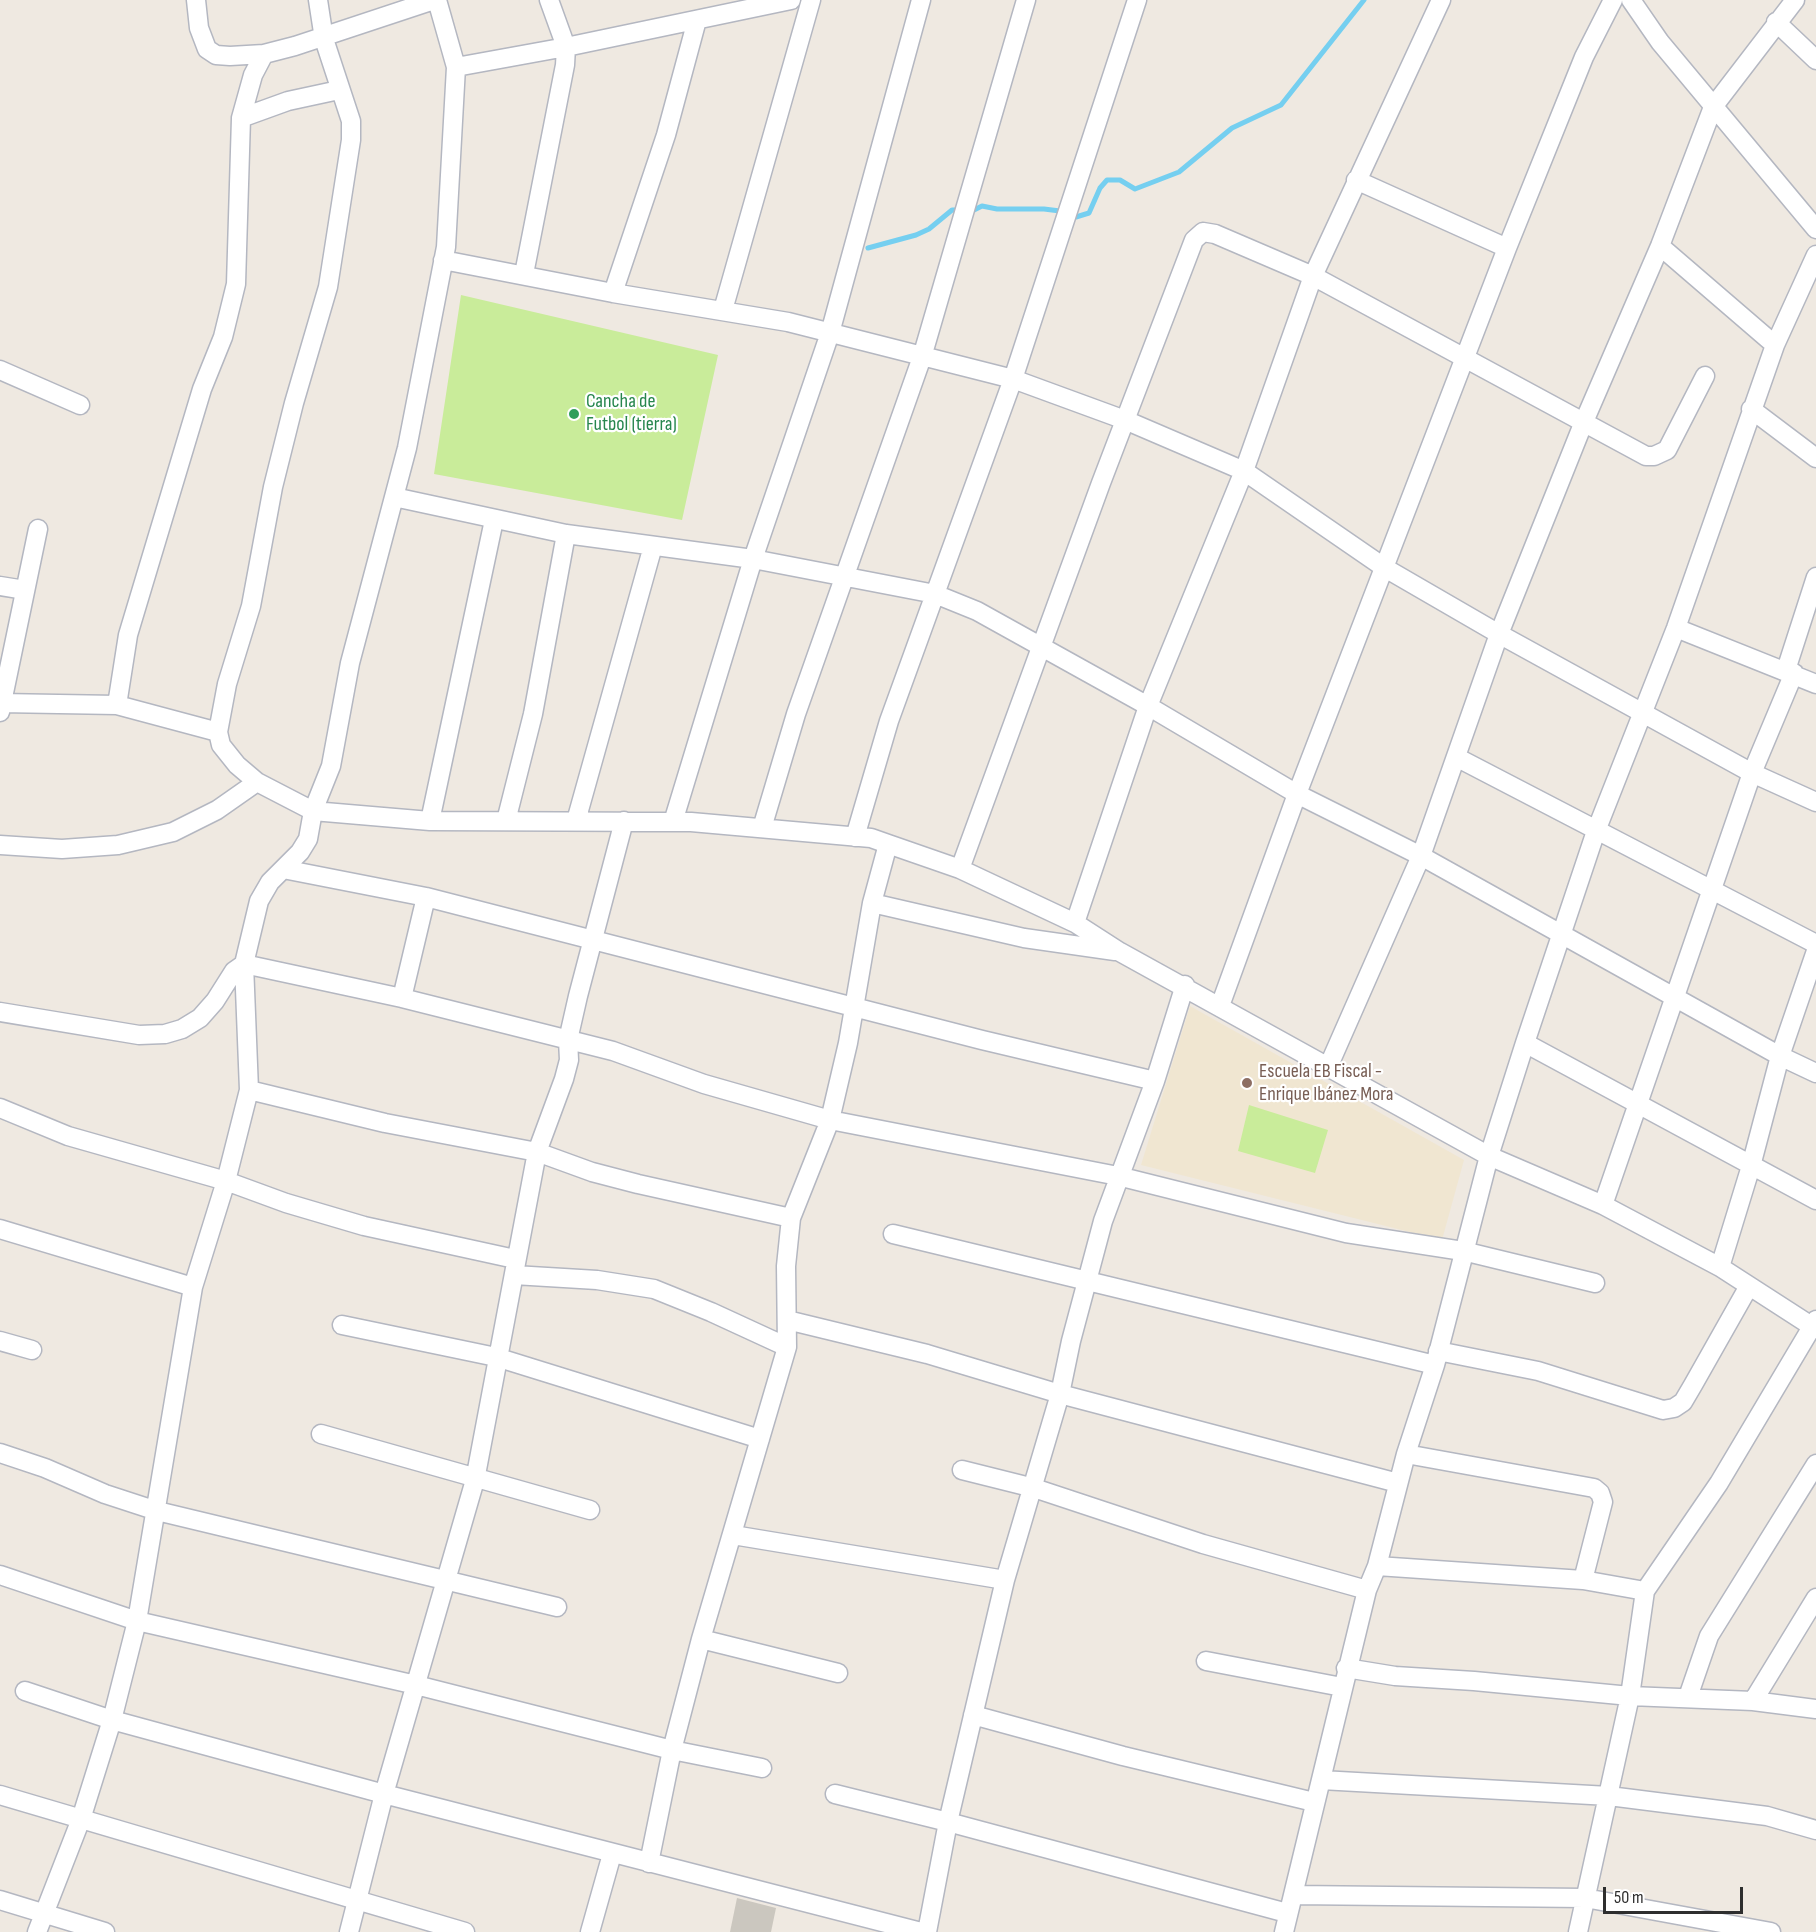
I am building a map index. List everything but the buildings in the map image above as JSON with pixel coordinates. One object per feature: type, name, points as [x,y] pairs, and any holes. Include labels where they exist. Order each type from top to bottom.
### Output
[{"type":"street","points":[[38,1932],[81,1818],[112,1720],[137,1621],[193,1287],[226,1181],[249,1090],[244,964],[259,901],[270,882],[300,852],[308,839],[313,811],[331,766],[350,663],[407,448],[444,260],[456,67],[435,0],[324,39],[264,54],[223,55],[207,49],[199,28],[196,0]]},
{"type":"street","points":[[318,0],[324,39],[351,121],[351,140],[328,287],[294,403],[273,487],[251,606],[226,684],[218,732],[221,745],[237,765],[257,782],[313,811],[430,821],[673,822],[762,828],[855,837],[888,844],[960,869],[1075,923],[1120,952],[1185,985],[1489,1156],[1603,1205],[1720,1267],[1815,1325],[1719,1483],[1645,1592],[1630,1696],[1578,1932]]},
{"type":"street","points":[[524,274],[565,65],[566,47],[549,0]]},
{"type":"street","points":[[456,67],[566,47],[791,0]]},
{"type":"street","points":[[723,310],[811,0]]},
{"type":"street","points":[[673,822],[753,559],[830,333],[921,0]]},
{"type":"street","points":[[762,828],[796,714],[922,357],[1026,0]]},
{"type":"street","points":[[855,837],[889,721],[1013,379],[1137,0]]},
{"type":"street","points":[[1075,923],[1148,706],[1244,471],[1313,276],[1441,0]]},
{"type":"street","points":[[1220,1006],[1297,794],[1466,360],[1507,248],[1584,57],[1613,0]]},
{"type":"street","points":[[1631,0],[1660,42],[1816,229]]},
{"type":"street","points":[[1329,1065],[1421,856],[1499,634],[1583,424],[1660,246],[1713,107],[1795,0]]},
{"type":"street","points":[[613,293],[666,135],[697,20]]},
{"type":"street","points":[[1776,22],[1816,60]]},
{"type":"street","points":[[117,705],[128,635],[202,389],[223,337],[236,284],[242,118],[253,75],[264,54]]},
{"type":"street","points":[[242,118],[288,101],[339,90]]},
{"type":"street","points":[[1356,180],[1507,248]]},
{"type":"street","points":[[960,869],[1125,420],[1194,240],[1203,232],[1215,234],[1313,276],[1583,424],[1646,456],[1667,450],[1705,376]]},
{"type":"street","points":[[1660,246],[1775,345]]},
{"type":"street","points":[[1284,1932],[1346,1668],[1367,1590],[1377,1566],[1406,1454],[1437,1358],[1489,1156],[1596,831],[1676,628],[1775,345],[1816,255]]},
{"type":"street","points":[[444,260],[613,293],[723,310],[830,333],[1013,379],[1125,420],[1244,471],[1385,568],[1499,634],[1752,773],[1816,802]]},
{"type":"street","points":[[0,370],[80,405]]},
{"type":"street","points":[[1751,409],[1816,458]]},
{"type":"street","points":[[394,497],[566,534],[753,559],[844,575],[935,594],[977,611],[1148,706],[1297,794],[1421,856],[1816,1074]]},
{"type":"street","points":[[430,821],[494,520]]},
{"type":"street","points":[[38,529],[1,706],[117,705],[218,732]]},
{"type":"street","points":[[506,821],[533,714],[566,534]]},
{"type":"street","points":[[576,821],[653,546]]},
{"type":"street","points":[[1603,1205],[1752,773],[1790,672],[1816,577]]},
{"type":"street","points":[[0,586],[25,590]]},
{"type":"street","points":[[1676,628],[1816,684]]},
{"type":"street","points":[[1456,757],[1816,944]]},
{"type":"street","points":[[0,845],[62,849],[107,845],[173,832],[217,810],[257,782]]},
{"type":"street","points":[[349,1932],[384,1794],[475,1480],[496,1358],[537,1152],[569,1060],[568,1040],[624,821]]},
{"type":"street","points":[[650,1863],[672,1750],[701,1639],[787,1347],[786,1266],[791,1218],[830,1120],[854,1007],[872,903],[888,844]]},
{"type":"street","points":[[283,869],[426,897],[592,942],[1155,1081]]},
{"type":"street","points":[[402,998],[426,897]]},
{"type":"street","points":[[872,903],[1024,938],[1120,952]]},
{"type":"street","points":[[1720,1267],[1751,1166],[1780,1056],[1816,951]]},
{"type":"street","points":[[0,1012],[139,1035],[165,1034],[182,1029],[200,1018],[215,1001],[234,971],[244,964],[402,998],[613,1051],[704,1084],[830,1120],[1118,1176],[1346,1233],[1463,1251],[1595,1283]]},
{"type":"street","points":[[927,1932],[948,1822],[1005,1580],[1034,1488],[1060,1394],[1087,1281],[1118,1176],[1155,1081],[1185,985]]},
{"type":"street","points":[[1525,1043],[1816,1200]]},
{"type":"street","points":[[249,1090],[385,1123],[537,1152],[592,1172],[638,1184],[791,1218]]},
{"type":"street","points":[[0,1108],[68,1136],[226,1181],[286,1203],[364,1226],[514,1267],[654,1290],[711,1312],[787,1347]]},
{"type":"street","points":[[0,1229],[193,1287]]},
{"type":"street","points":[[893,1234],[1087,1281],[1437,1358],[1538,1371],[1663,1410],[1674,1408],[1683,1402],[1749,1286]]},
{"type":"street","points":[[787,1320],[927,1354],[1060,1394],[1398,1483]]},
{"type":"street","points":[[342,1325],[496,1358],[760,1439]]},
{"type":"street","points":[[0,1341],[32,1350]]},
{"type":"street","points":[[321,1434],[475,1480],[590,1510]]},
{"type":"street","points":[[0,1453],[45,1468],[105,1494],[157,1511],[445,1582],[557,1607]]},
{"type":"street","points":[[1406,1454],[1594,1488],[1600,1493],[1603,1502],[1584,1580]]},
{"type":"street","points":[[1688,1697],[1710,1636],[1816,1464]]},
{"type":"street","points":[[962,1470],[1034,1488],[1203,1544],[1367,1590]]},
{"type":"street","points":[[733,1535],[1005,1580]]},
{"type":"street","points":[[1377,1566],[1584,1580],[1645,1592]]},
{"type":"street","points":[[0,1575],[137,1621],[416,1685],[672,1750],[762,1768]]},
{"type":"street","points":[[1753,1701],[1816,1598]]},
{"type":"street","points":[[701,1639],[838,1673]]},
{"type":"street","points":[[1206,1661],[1341,1687]]},
{"type":"street","points":[[1346,1668],[1395,1676],[1630,1696],[1753,1701],[1816,1709]]},
{"type":"street","points":[[25,1691],[112,1720],[384,1794],[921,1932]]},
{"type":"street","points":[[973,1715],[1123,1756],[1314,1802]]},
{"type":"street","points":[[1321,1780],[1609,1796],[1755,1814],[1816,1830]]},
{"type":"street","points":[[835,1794],[1287,1913]]},
{"type":"street","points":[[0,1795],[465,1932]]},
{"type":"street","points":[[591,1932],[612,1854]]},
{"type":"street","points":[[1293,1895],[1585,1898],[1771,1932]]},
{"type":"street","points":[[0,1900],[105,1932]]},
{"type":"shaded area","name":"Escuela EB Fiscal - Enrique Ibánez Mora","points":[[1190,1006],[1464,1160],[1442,1240],[1141,1165]]},
{"type":"green space","name":"Cancha de Futbol (tierra)","points":[[461,295],[718,355],[682,520],[434,474]]},
{"type":"green space","points":[[1249,1105],[1328,1130],[1315,1173],[1238,1151]]},
{"type":"waterway","points":[[868,248],[916,235],[929,229],[952,210],[974,210],[982,206],[997,209],[1044,209],[1060,211],[1076,217],[1089,213],[1100,188],[1107,180],[1120,180],[1135,189],[1179,172],[1232,128],[1281,105],[1364,0]]},
{"type":"place","name":"Cancha de Futbol (tierra)","points":[[574,414]]},
{"type":"place","name":"Escuela EB Fiscal - Enrique Ibánez Mora","points":[[1247,1083]]}]
